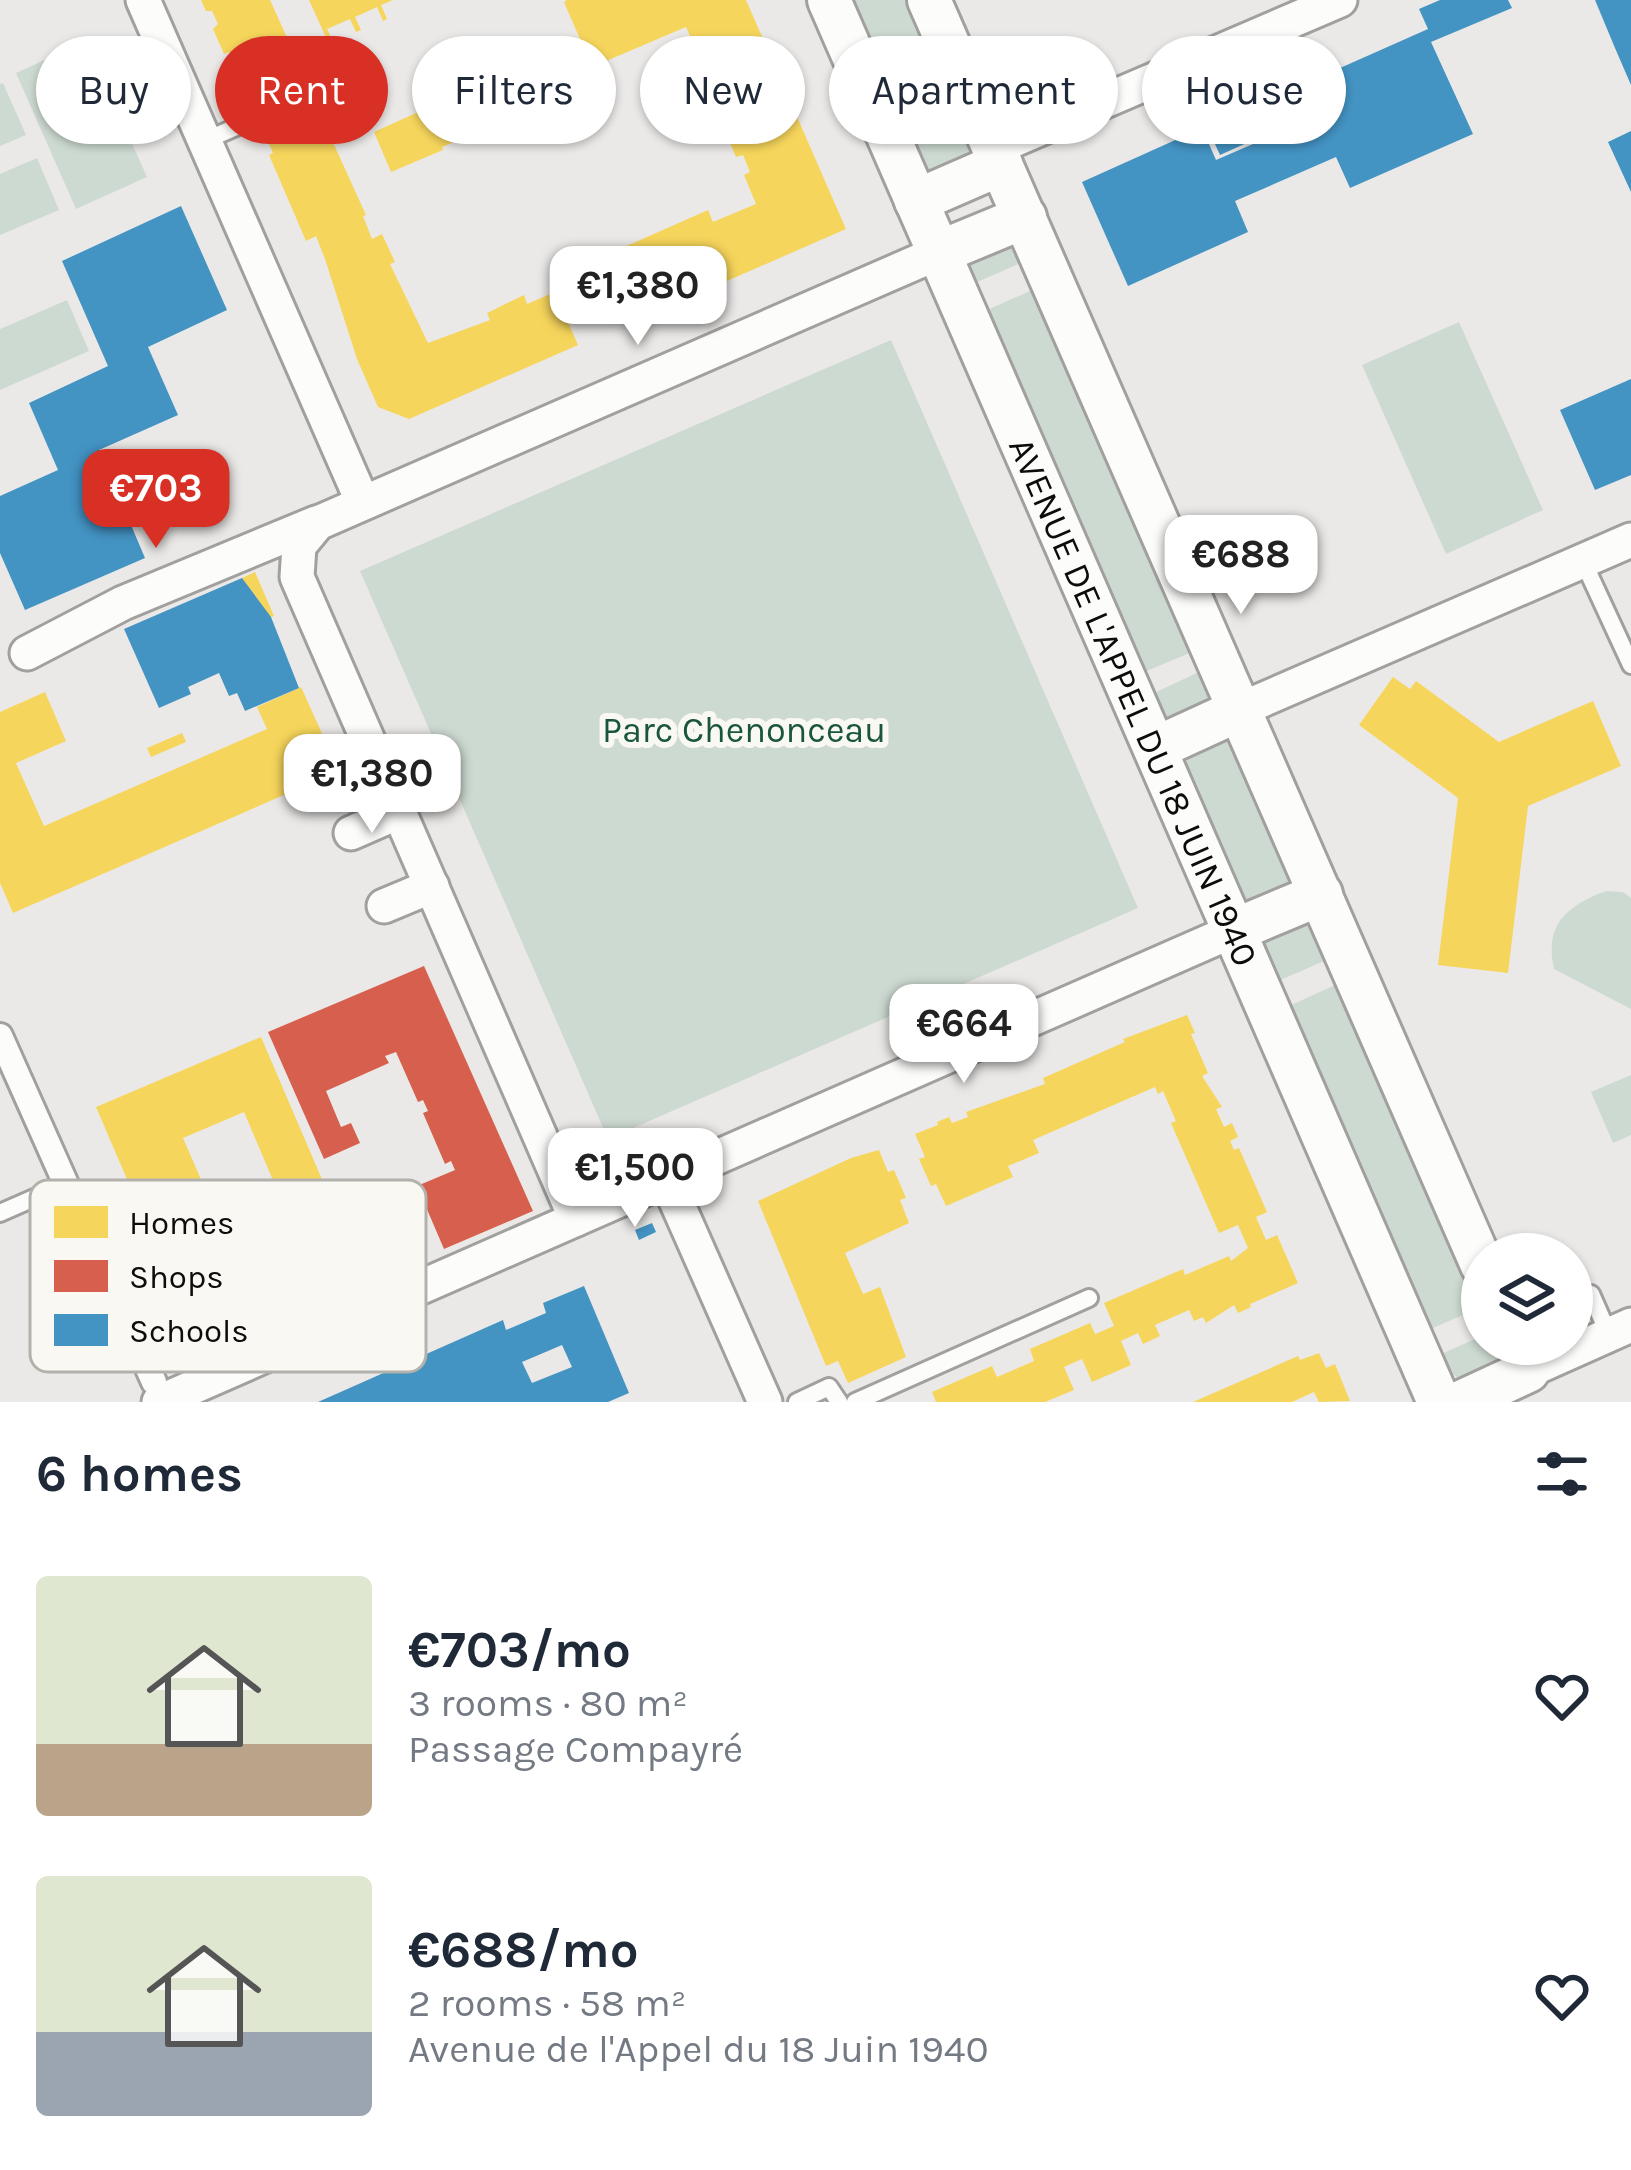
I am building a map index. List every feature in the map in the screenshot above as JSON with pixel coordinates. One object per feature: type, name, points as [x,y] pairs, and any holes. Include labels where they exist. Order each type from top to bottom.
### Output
[{"type":"street","points":[[143,0],[363,503]]},
{"type":"street","name":"AVENUE DE L'APPEL DU 18 JUIN 1940","points":[[829,0],[1439,1402]]},
{"type":"street","points":[[929,0],[1468,1233]]},
{"type":"street","points":[[916,201],[998,156],[1340,0]]},
{"type":"street","points":[[27,653],[123,603],[1025,217]]},
{"type":"street","points":[[318,523],[299,546],[297,577],[576,1219]]},
{"type":"street","points":[[1156,748],[1631,540]]},
{"type":"street","points":[[351,833],[399,812]]},
{"type":"street","points":[[384,906],[431,886]]},
{"type":"street","points":[[426,1281],[1321,894]]},
{"type":"street","points":[[0,1036],[64,1180]]},
{"type":"street","points":[[666,1178],[765,1402]]},
{"type":"street","points":[[1461,1402],[1620,1330]]},
{"type":"street","points":[[157,1392],[205,1372]]},
{"type":"lane","points":[[204,142],[215,137]]},
{"type":"lane","points":[[1582,561],[1631,664]]},
{"type":"lane","points":[[0,1213],[30,1200]]},
{"type":"lane","points":[[1593,1296],[1620,1330]]},
{"type":"lane","points":[[855,1402],[1089,1298]]},
{"type":"lane","points":[[797,1402],[830,1388],[839,1402]]},
{"type":"green space","points":[[848,0],[913,0],[929,36],[864,36]]},
{"type":"green space","points":[[36,64],[36,118],[16,73]]},
{"type":"green space","points":[[0,84],[26,135],[0,146]]},
{"type":"green space","points":[[47,144],[132,144],[147,177],[76,209]]},
{"type":"green space","points":[[973,144],[975,148],[971,159],[936,175],[924,169],[914,145]]},
{"type":"green space","points":[[37,158],[59,210],[0,235],[0,174]]},
{"type":"green space","points":[[1015,243],[1023,262],[975,283],[965,261]]},
{"type":"green space","points":[[1041,286],[1199,649],[1142,673],[985,311]]},
{"type":"green space","points":[[67,300],[89,351],[0,390],[0,329]]},
{"type":"green space","points":[[1459,322],[1543,510],[1446,554],[1362,365]]},
{"type":"green space","name":"Parc Chenonceau","points":[[891,340],[1138,908],[608,1139],[360,571]]},
{"type":"green space","points":[[1203,670],[1215,697],[1208,708],[1175,722],[1159,715],[1150,695]]},
{"type":"green space","points":[[1224,736],[1237,744],[1296,873],[1288,891],[1257,904],[1240,897],[1183,771],[1190,752]]},
{"type":"green space","points":[[1606,891],[1623,892],[1631,898],[1631,1009],[1554,969],[1552,940],[1561,919]]},
{"type":"green space","points":[[1300,918],[1315,922],[1331,958],[1276,982],[1262,949],[1267,933]]},
{"type":"green space","points":[[1344,981],[1461,1257],[1461,1316],[1428,1330],[1289,1006]]},
{"type":"green space","points":[[1631,1075],[1631,1135],[1613,1143],[1591,1092]]},
{"type":"green space","points":[[1461,1345],[1461,1365],[1490,1365],[1460,1379],[1445,1369],[1439,1355]]},
{"type":"building: Homes","points":[[201,0],[270,0],[286,36],[216,36],[213,29],[218,24],[212,11],[206,11]]},
{"type":"building: Homes","points":[[309,0],[393,0],[381,5],[387,19],[383,21],[377,7],[355,17],[361,30],[356,32],[350,19],[327,29],[330,36],[325,36]]},
{"type":"building: Homes","points":[[746,0],[762,36],[690,36],[686,27],[665,36],[640,36],[640,47],[616,57],[616,36],[579,36],[564,2]]},
{"type":"building: Homes","points":[[412,115],[412,144],[449,144],[391,172],[379,144],[388,144],[388,126]]},
{"type":"building: Homes","points":[[805,135],[846,229],[633,322],[604,256],[708,210],[713,222],[756,204],[744,175],[750,172],[743,155],[736,157],[730,144],[805,144]]},
{"type":"building: Homes","points":[[269,144],[334,144],[372,239],[382,234],[395,262],[390,264],[428,343],[490,320],[487,313],[524,295],[527,304],[555,292],[578,345],[409,419],[378,407],[316,236],[306,241],[269,155],[273,153]]},
{"type":"building: Homes","points":[[255,572],[274,616],[268,618],[242,578]]},
{"type":"building: Homes","points":[[1393,677],[1410,689],[1416,681],[1499,742],[1593,701],[1621,766],[1528,806],[1508,973],[1438,965],[1458,798],[1359,725]]},
{"type":"building: Homes","points":[[301,687],[339,771],[13,913],[0,883],[0,712],[45,692],[66,741],[16,763],[44,826],[267,729],[257,707]]},
{"type":"building: Homes","points":[[182,733],[186,742],[151,757],[147,748]]},
{"type":"building: Homes","points":[[1187,1015],[1208,1073],[1202,1076],[1222,1107],[1216,1109],[1224,1127],[1232,1123],[1238,1137],[1230,1141],[1234,1150],[1239,1148],[1267,1212],[1256,1217],[1266,1240],[1277,1235],[1298,1283],[1238,1313],[1234,1305],[1206,1323],[1203,1317],[1194,1321],[1189,1310],[1155,1325],[1160,1336],[1143,1344],[1138,1333],[1121,1341],[1131,1365],[1092,1382],[1082,1359],[1064,1367],[1074,1390],[1045,1402],[936,1402],[932,1392],[992,1366],[997,1377],[1034,1361],[1030,1349],[1090,1323],[1095,1334],[1114,1326],[1104,1303],[1183,1269],[1185,1275],[1229,1256],[1231,1261],[1248,1248],[1238,1225],[1219,1233],[1171,1123],[1176,1121],[1163,1091],[1158,1094],[1155,1087],[1033,1140],[1039,1153],[1008,1166],[1013,1177],[946,1206],[919,1159],[925,1157],[915,1134],[937,1122],[968,1117],[966,1112],[1045,1084],[1043,1078],[1125,1042],[1123,1039]]},
{"type":"building: Homes","points":[[261,1037],[322,1180],[273,1180],[244,1112],[183,1138],[201,1180],[127,1180],[96,1107]]},
{"type":"building: Homes","points":[[879,1150],[906,1198],[900,1200],[909,1223],[845,1253],[863,1294],[880,1287],[906,1357],[848,1383],[838,1361],[826,1366],[758,1201]]},
{"type":"building: Homes","points":[[1319,1353],[1326,1368],[1335,1364],[1350,1401],[1319,1402],[1314,1392],[1292,1402],[1193,1402],[1298,1356],[1300,1360]]},
{"type":"building: Shops","points":[[424,966],[533,1211],[444,1249],[426,1207],[426,1182],[455,1170],[451,1161],[445,1164],[423,1113],[428,1111],[423,1100],[418,1102],[396,1052],[385,1056],[389,1063],[326,1091],[341,1127],[351,1123],[360,1143],[324,1159],[268,1032]]},
{"type":"building: Schools","points":[[1440,0],[1508,0],[1512,8],[1431,42],[1473,134],[1350,188],[1336,157],[1235,201],[1248,232],[1128,286],[1082,182],[1166,144],[1209,144],[1216,160],[1253,144],[1346,144],[1346,65],[1428,29],[1419,9]]},
{"type":"building: Schools","points":[[1595,0],[1631,0],[1631,85],[1615,48]]},
{"type":"building: Schools","points":[[1631,131],[1631,192],[1608,142]]},
{"type":"building: Schools","points":[[1215,144],[1244,144],[1220,155]]},
{"type":"building: Schools","points":[[181,206],[227,310],[148,347],[178,415],[99,450],[145,558],[25,610],[0,553],[0,496],[58,470],[29,403],[108,366],[62,261]]},
{"type":"building: Schools","points":[[1631,379],[1631,475],[1595,490],[1560,410]]},
{"type":"building: Schools","points":[[242,578],[271,617],[299,688],[245,711],[237,693],[229,696],[219,673],[188,687],[191,694],[159,708],[124,629]]},
{"type":"building: Schools","points":[[652,1223],[656,1232],[639,1240],[635,1230]]},
{"type":"building: Schools","points":[[584,1286],[629,1393],[608,1402],[318,1402],[386,1372],[426,1372],[426,1354],[503,1320],[506,1330],[546,1313],[543,1303]],"holes":[[[562,1345],[572,1367],[532,1383],[522,1362]]]}]
